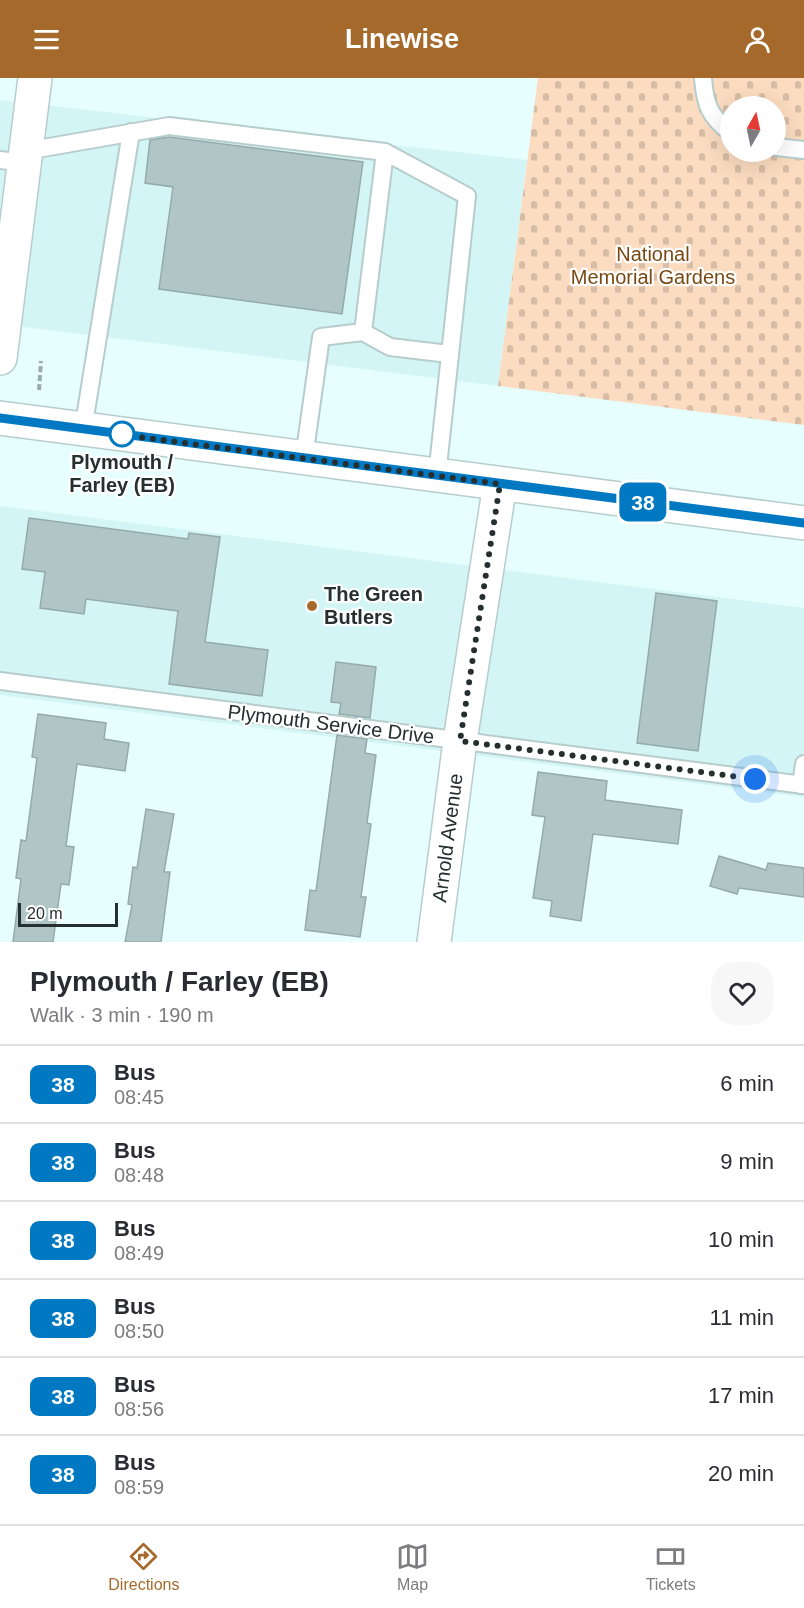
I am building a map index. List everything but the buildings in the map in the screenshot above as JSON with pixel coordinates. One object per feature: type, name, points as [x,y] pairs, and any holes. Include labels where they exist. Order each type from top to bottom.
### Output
[{"type":"main road","points":[[0,358],[17,158],[35,78]]},
{"type":"main road","points":[[0,418],[804,523]]},
{"type":"main road","name":"Arnold Avenue","points":[[434,942],[460,741],[500,484]]},
{"type":"lane","points":[[703,78],[704,97],[720,123]]},
{"type":"lane","points":[[17,158],[131,132],[169,126],[385,152],[467,196],[437,476]]},
{"type":"lane","points":[[83,430],[131,132]]},
{"type":"lane","points":[[786,148],[804,150]]},
{"type":"lane","points":[[363,332],[385,152]]},
{"type":"lane","points":[[304,458],[321,337],[363,332],[390,347],[449,354]]},
{"type":"lane","name":"Plymouth Service Drive","points":[[0,681],[803,785]]},
{"type":"lane","points":[[803,785],[804,764]]},
{"type":"shaded area","points":[[0,100],[527,160],[498,386],[0,324]]},
{"type":"shaded area","points":[[0,506],[804,608],[804,797],[0,695]]},
{"type":"green space","name":"National Memorial Gardens","points":[[538,78],[804,78],[804,425],[498,386]]},
{"type":"bus line","name":"38","points":[[0,418],[804,523]]},
{"type":"place","name":"Plymouth / Farley (EB)","points":[[122,434]]},
{"type":"place","name":"The Green Butlers","points":[[312,606]]},
{"type":"route","points":[[122,434],[116,434],[500,484],[460,741],[755,779]]}]
